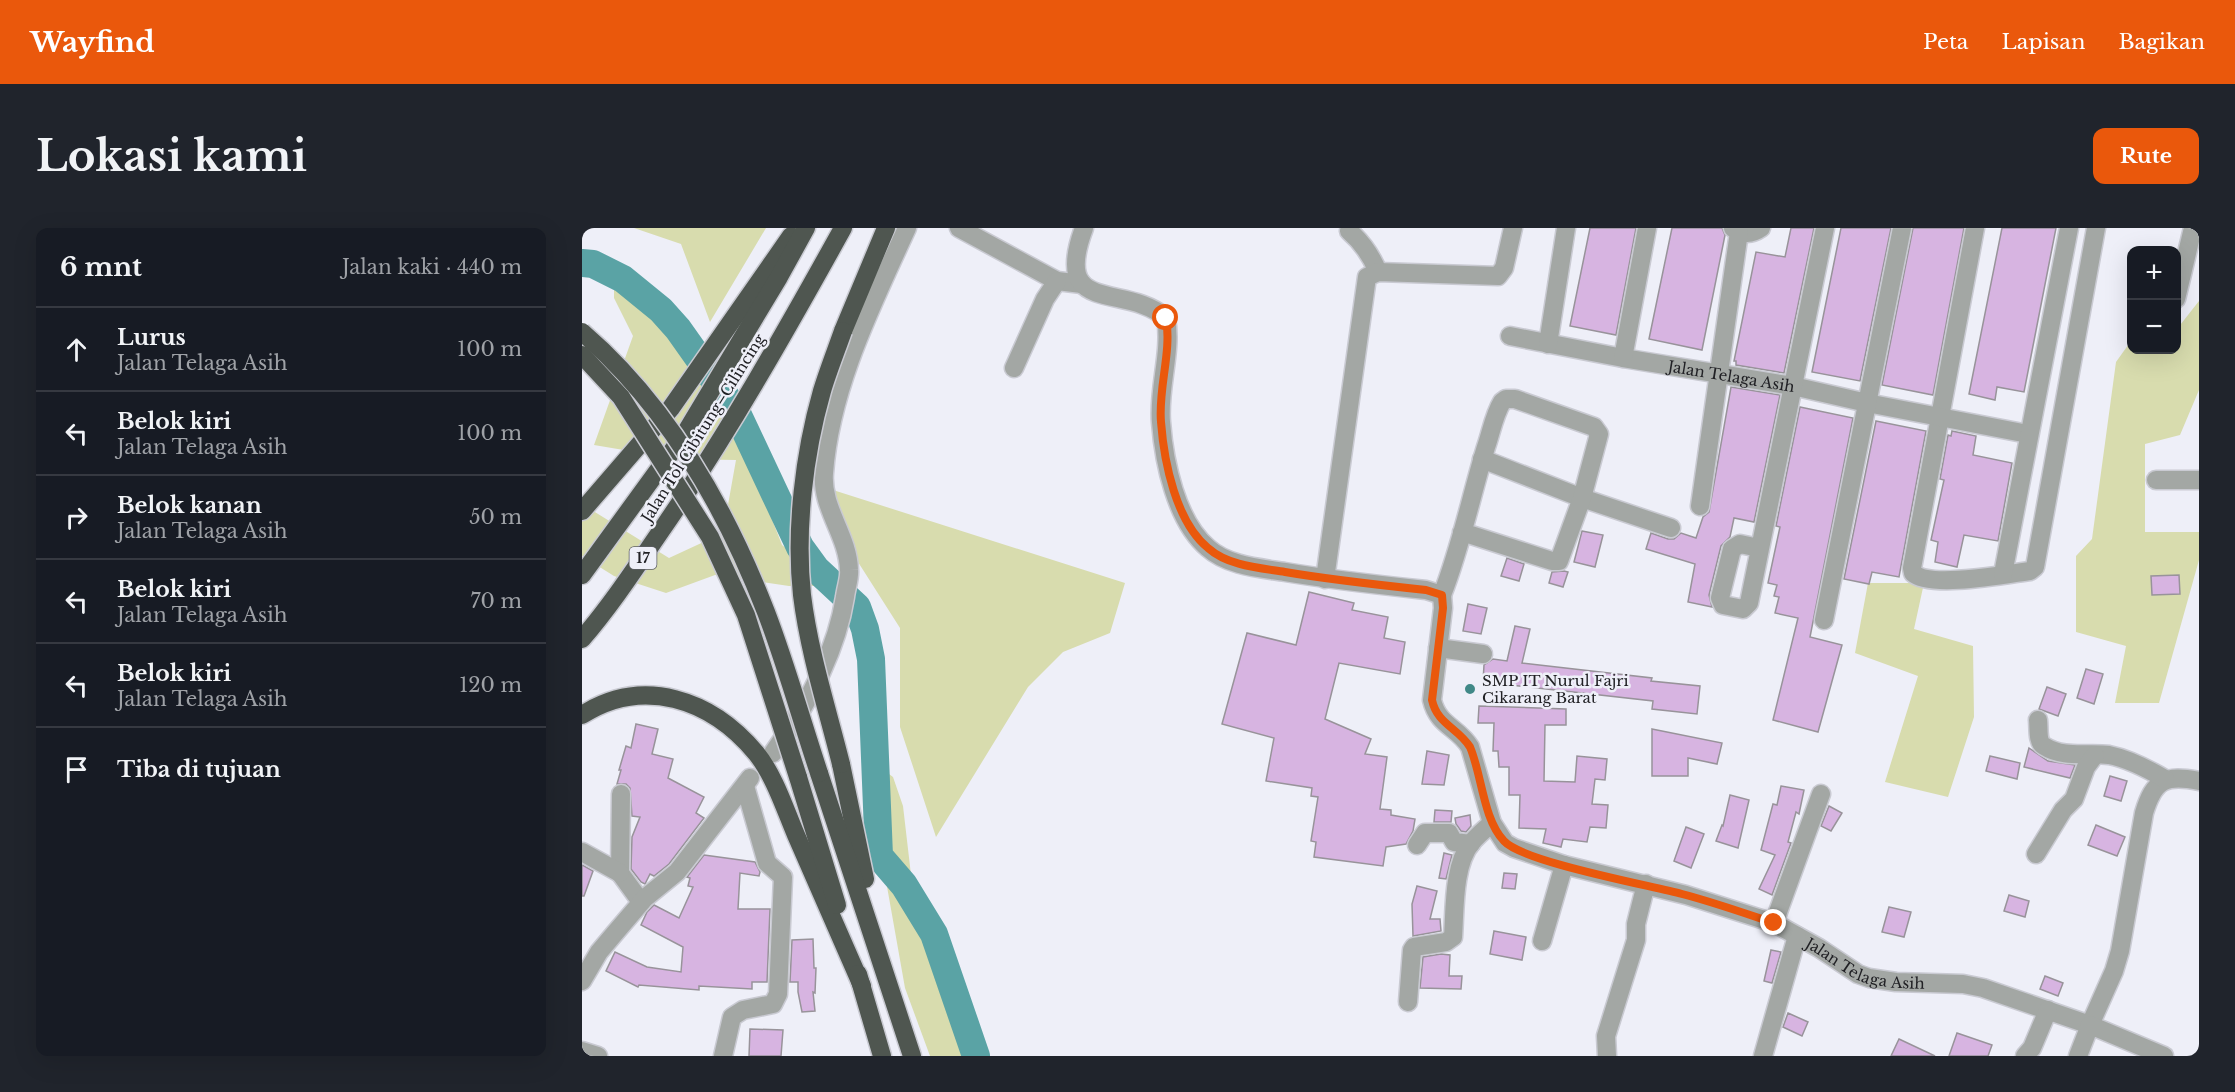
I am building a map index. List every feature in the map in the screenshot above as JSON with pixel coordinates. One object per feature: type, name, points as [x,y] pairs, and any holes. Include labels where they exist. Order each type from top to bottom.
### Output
[{"type":"highway","points":[[582,511],[671,408],[772,260],[797,228]]},
{"type":"highway","name":"Jalan Tol Cibitung–Cilincing","points":[[582,575],[686,432],[806,228]]},
{"type":"highway","name":"Jalan Tol Cibitung–Cilincing","points":[[582,639],[611,605],[700,473],[799,308],[843,228]]},
{"type":"highway","points":[[882,959],[841,764],[815,663],[802,594],[801,522],[806,464],[822,392],[843,331],[886,228]]},
{"type":"highway","points":[[582,332],[611,359],[657,413],[696,469],[732,534],[766,612],[882,959],[912,1056]]},
{"type":"highway","points":[[582,355],[621,397],[710,537],[746,615],[798,777],[882,1056]]},
{"type":"highway","points":[[582,715],[612,699],[640,694],[668,697],[697,707],[711,715],[757,754],[777,790],[862,986]]},
{"type":"street","points":[[774,753],[793,726],[813,690],[832,648],[842,617],[849,570],[843,543],[826,501],[823,475],[833,415],[867,316],[907,228]]},
{"type":"street","points":[[959,228],[1057,281],[1082,284],[1104,295],[1153,309],[1166,318],[1167,336],[1160,412],[1162,442],[1179,504],[1196,537],[1209,550],[1228,560],[1324,579],[1426,590],[1442,595]]},
{"type":"street","points":[[1082,284],[1076,274],[1076,249],[1084,228]]},
{"type":"street","points":[[1324,579],[1364,284],[1367,277],[1378,272],[1498,276],[1504,268],[1514,228]]},
{"type":"street","points":[[1548,344],[1566,228]]},
{"type":"street","points":[[1623,358],[1647,228]]},
{"type":"street","points":[[1700,506],[1736,230],[1749,234],[1761,228]]},
{"type":"street","points":[[1759,548],[1825,228]]},
{"type":"street","points":[[1824,620],[1902,228]]},
{"type":"street","points":[[1975,228],[1912,568],[1913,573],[1921,578],[1966,580],[2030,571],[2036,567],[2096,228]]},
{"type":"street","points":[[2002,574],[2069,228]]},
{"type":"street","points":[[2181,281],[2196,228]]},
{"type":"street","points":[[1349,231],[1372,257],[1378,272]]},
{"type":"street","points":[[1014,368],[1045,299],[1057,281]]},
{"type":"street","name":"Jalan Telaga Asih","points":[[1510,336],[1623,358],[1793,386],[1867,403],[2028,434]]},
{"type":"street","name":"Jalan Telaga Asih","points":[[1582,498],[1599,434],[1594,427],[1515,399],[1506,399],[1499,405],[1454,564],[1442,595],[1443,608],[1432,700],[1434,708],[1444,723],[1470,747],[1492,823],[1505,843],[1531,855],[1564,865],[1646,884],[1774,923],[1819,948],[1858,974],[1869,978],[1896,982],[1964,984],[2090,1025],[2164,1056]]},
{"type":"street","points":[[1482,459],[1582,498],[1671,528]]},
{"type":"street","points":[[2156,480],[2199,480]]},
{"type":"street","points":[[1462,532],[1556,562],[1562,558],[1582,498]]},
{"type":"street","points":[[1438,648],[1483,654]]},
{"type":"street","points":[[2038,720],[2040,742],[2043,746],[2063,753],[2127,760],[2165,779]]},
{"type":"street","points":[[2036,854],[2063,810],[2074,798],[2086,767],[2095,755]]},
{"type":"street","points":[[2078,1056],[2114,971],[2120,951],[2146,806],[2154,788],[2165,779],[2182,777],[2199,780]]},
{"type":"street","points":[[582,981],[599,952],[641,902],[676,872],[748,781],[767,863],[783,878],[778,994],[773,1004],[743,1010],[732,1017],[723,1056]]},
{"type":"street","points":[[620,873],[621,794]]},
{"type":"street","points":[[1774,923],[1821,794]]},
{"type":"street","points":[[1408,1002],[1413,948],[1446,942],[1453,937],[1454,907],[1464,857],[1471,844],[1492,823]]},
{"type":"street","points":[[1417,845],[1425,833],[1436,832],[1449,833],[1454,842],[1471,844]]},
{"type":"street","points":[[582,852],[620,873],[641,902]]},
{"type":"street","points":[[1542,941],[1564,865]]},
{"type":"street","points":[[1607,1056],[1606,1036],[1636,940],[1636,924],[1646,884]]},
{"type":"street","points":[[1763,1056],[1797,936]]},
{"type":"street","points":[[2025,1056],[2032,1048],[2048,1010]]},
{"type":"street","points":[[582,1051],[598,1056]]},
{"type":"green space","points":[[634,228],[766,228],[710,322],[681,244]]},
{"type":"green space","points":[[614,267],[673,317],[716,376],[782,545],[832,586],[789,586],[715,575],[666,593],[614,576],[582,556],[582,504],[669,558],[723,533],[736,460],[677,459],[594,445],[633,336],[614,298]]},
{"type":"green space","points":[[2199,301],[2199,390],[2180,435],[2145,444],[2145,532],[2199,532],[2199,560],[2159,703],[2115,703],[2126,646],[2076,632],[2076,556],[2092,539],[2116,362],[2127,347],[2127,354],[2181,354],[2181,324]]},
{"type":"green space","points":[[833,490],[1125,583],[1110,633],[1063,652],[1028,687],[936,837],[900,727],[900,628],[858,562]]},
{"type":"green space","points":[[1868,583],[1924,583],[1914,629],[1973,646],[1974,717],[1948,797],[1885,782],[1918,676],[1855,653]]},
{"type":"green space","points":[[870,760],[893,777],[903,806],[913,892],[961,1039],[963,1056],[930,1056],[905,988],[880,847]]},
{"type":"building","points":[[1590,228],[1636,228],[1616,335],[1570,326]]},
{"type":"building","points":[[1672,228],[1722,228],[1725,235],[1702,350],[1649,339]]},
{"type":"building","points":[[1791,228],[1814,228],[1784,373],[1736,365],[1734,361],[1756,252],[1785,257]]},
{"type":"building","points":[[1841,228],[1891,228],[1860,381],[1812,372]]},
{"type":"building","points":[[1913,228],[1964,228],[1933,395],[1882,385]]},
{"type":"building","points":[[2002,228],[2056,228],[2024,392],[1997,387],[1995,400],[1969,394]]},
{"type":"building","points":[[1731,387],[1780,395],[1754,522],[1734,518],[1730,537],[1721,546],[1709,595],[1712,607],[1688,602],[1695,564],[1646,549],[1651,533],[1668,539],[1674,539],[1681,533],[1696,538],[1703,517],[1709,512]]},
{"type":"building","points":[[1800,407],[1853,418],[1810,637],[1842,645],[1818,732],[1773,720],[1798,618],[1775,613],[1779,597],[1774,596],[1777,585],[1768,583],[1780,527],[1776,526]]},
{"type":"building","points":[[1876,421],[1926,431],[1899,577],[1872,572],[1869,584],[1844,579]]},
{"type":"building","points":[[1952,431],[1976,436],[1973,455],[2012,463],[1998,541],[1964,535],[1957,567],[1935,562],[1938,542],[1931,540],[1944,480],[1940,479],[1948,435],[1951,436]]},
{"type":"building","points":[[1582,531],[1603,535],[1595,567],[1574,562]]},
{"type":"building","points":[[1507,558],[1524,564],[1519,581],[1501,576]]},
{"type":"building","points":[[1552,572],[1568,572],[1563,587],[1549,583]]},
{"type":"building","points":[[2179,575],[2180,594],[2152,595],[2151,576]]},
{"type":"building","points":[[1309,592],[1354,603],[1352,610],[1388,617],[1384,638],[1405,642],[1400,674],[1339,663],[1325,719],[1371,739],[1365,754],[1387,757],[1380,809],[1391,810],[1391,815],[1415,819],[1413,831],[1406,844],[1386,847],[1383,866],[1314,857],[1316,842],[1311,841],[1318,797],[1311,796],[1312,788],[1266,781],[1274,738],[1222,724],[1247,633],[1296,645]]},
{"type":"building","points":[[1468,604],[1487,608],[1481,634],[1463,631]]},
{"type":"building","points":[[1515,626],[1530,629],[1522,663],[1700,686],[1697,714],[1652,709],[1653,701],[1483,682],[1484,665],[1493,659],[1507,661]]},
{"type":"building","points":[[2086,669],[2103,674],[2094,704],[2077,698]]},
{"type":"building","points":[[2047,687],[2066,694],[2058,716],[2039,709]]},
{"type":"building","points":[[1479,706],[1566,709],[1566,725],[1545,725],[1544,781],[1575,782],[1577,756],[1607,759],[1605,780],[1595,779],[1592,804],[1608,805],[1606,828],[1590,827],[1587,842],[1563,839],[1561,847],[1543,843],[1546,829],[1519,828],[1520,795],[1509,795],[1509,767],[1499,767],[1498,751],[1493,751],[1494,723],[1478,723]]},
{"type":"building","points":[[636,724],[658,729],[652,754],[673,759],[668,778],[704,797],[696,813],[704,818],[669,864],[654,876],[650,874],[645,884],[631,869],[632,837],[640,817],[632,816],[630,788],[626,784],[617,784],[626,746],[631,748]]},
{"type":"building","points":[[1652,729],[1722,743],[1717,764],[1688,758],[1688,776],[1652,776]]},
{"type":"building","points":[[2029,748],[2048,761],[2075,765],[2070,778],[2024,767]]},
{"type":"building","points":[[1427,751],[1449,755],[1444,785],[1422,784]]},
{"type":"building","points":[[1990,756],[2020,763],[2017,779],[1986,771]]},
{"type":"building","points":[[2110,776],[2127,781],[2121,801],[2104,796]]},
{"type":"building","points":[[1781,786],[1804,790],[1799,814],[1796,812],[1788,842],[1791,843],[1772,895],[1759,889],[1775,855],[1761,850],[1773,804],[1777,805]]},
{"type":"building","points":[[1730,795],[1749,800],[1738,848],[1716,841],[1723,826]]},
{"type":"building","points":[[1829,806],[1842,813],[1831,831],[1821,826]]},
{"type":"building","points":[[1435,810],[1452,811],[1451,822],[1434,822]]},
{"type":"building","points":[[1470,815],[1471,826],[1466,832],[1461,831],[1455,818]]},
{"type":"building","points":[[2096,825],[2125,837],[2117,856],[2088,845]]},
{"type":"building","points":[[1686,827],[1704,834],[1691,868],[1674,861]]},
{"type":"building","points":[[1444,853],[1452,855],[1446,879],[1439,878]]},
{"type":"building","points":[[704,855],[755,862],[760,872],[759,876],[740,873],[738,909],[770,909],[767,982],[752,982],[752,989],[699,986],[699,990],[639,985],[638,987],[606,971],[615,952],[647,967],[681,972],[683,947],[641,925],[647,912],[654,905],[679,918],[693,887],[688,886],[690,878],[687,877]]},
{"type":"building","points":[[582,865],[593,871],[584,896],[582,896]]},
{"type":"building","points":[[1504,873],[1517,874],[1515,889],[1502,888]]},
{"type":"building","points":[[1417,886],[1437,891],[1430,919],[1440,919],[1441,931],[1413,936],[1412,904]]},
{"type":"building","points":[[2009,895],[2029,901],[2025,917],[2004,911]]},
{"type":"building","points":[[1889,907],[1911,912],[1904,937],[1882,932]]},
{"type":"building","points":[[1494,931],[1526,937],[1522,960],[1490,954]]},
{"type":"building","points":[[813,939],[814,968],[816,968],[815,993],[813,992],[815,1011],[802,1012],[798,982],[790,982],[792,940]]},
{"type":"building","points":[[1771,950],[1781,952],[1772,983],[1764,981]]},
{"type":"building","points":[[1450,955],[1449,976],[1462,976],[1461,989],[1420,988],[1423,957]]},
{"type":"building","points":[[2045,976],[2063,983],[2058,996],[2040,989]]},
{"type":"building","points":[[1788,1013],[1808,1022],[1802,1036],[1783,1027]]},
{"type":"building","points":[[750,1029],[783,1030],[781,1056],[749,1056]]},
{"type":"building","points":[[1957,1033],[1992,1045],[1988,1056],[1949,1056]]},
{"type":"building","points":[[1899,1039],[1935,1056],[1891,1056]]},
{"type":"waterway","points":[[582,263],[593,264],[623,279],[661,310],[678,329],[736,411],[800,547],[816,569],[857,607],[865,629],[871,659],[879,856],[904,885],[934,934],[976,1056]]},
{"type":"place","name":"SMP IT Nurul Fajri Cikarang Barat","points":[[1470,689]]},
{"type":"route","points":[[1166,318],[1167,336],[1160,412],[1162,442],[1172,482],[1184,515],[1196,537],[1209,550],[1228,560],[1252,566],[1324,579],[1426,590],[1442,595],[1443,608],[1432,700],[1434,708],[1444,723],[1470,747],[1492,823],[1505,843],[1531,855],[1564,865],[1686,895],[1774,923]]}]
